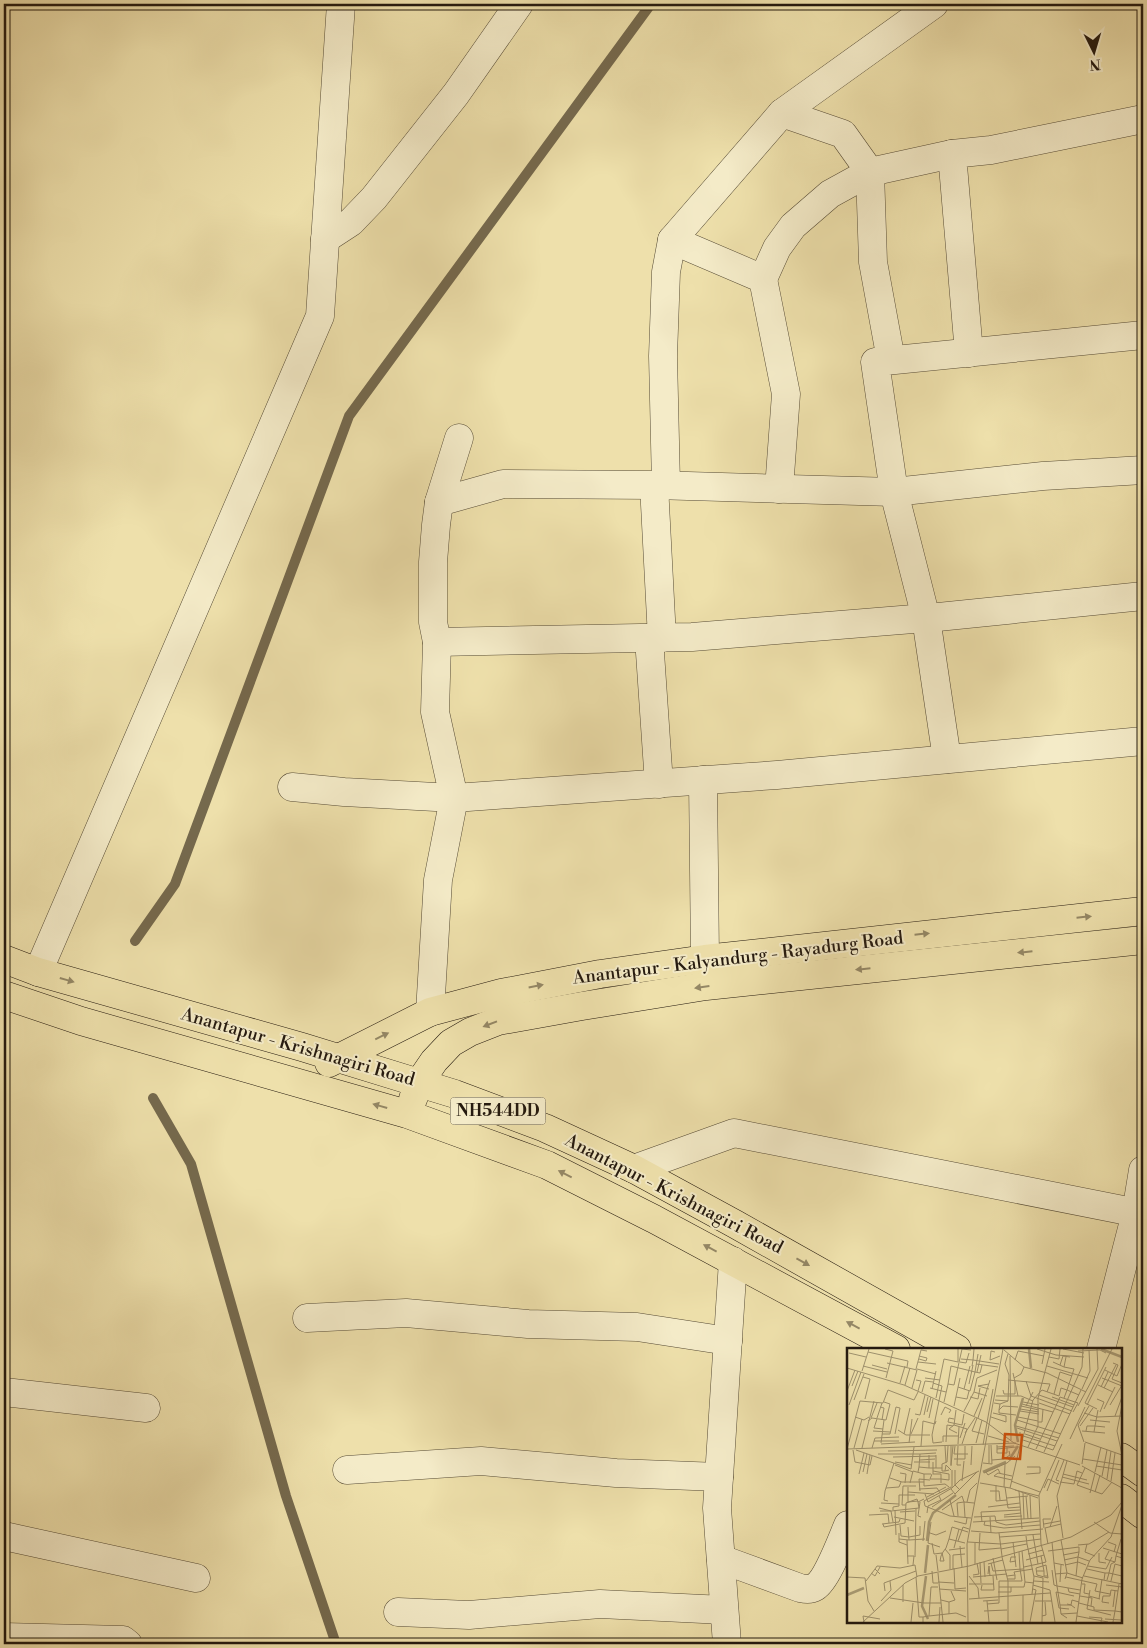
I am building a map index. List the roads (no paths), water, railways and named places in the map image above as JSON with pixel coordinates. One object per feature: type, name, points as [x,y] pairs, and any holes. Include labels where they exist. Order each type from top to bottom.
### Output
[{"type":"highway","name":"Anantapur - Kalyandurg - Rayadurg Road","points":[[292,1081],[430,1012],[501,993],[600,974],[705,958],[1143,911]]},
{"type":"highway","name":"Anantapur - Kalyandurg - Rayadurg Road","points":[[407,1114],[419,1083],[434,1061],[451,1043],[470,1032],[498,1022],[706,986],[1143,940]]},
{"type":"highway","name":"Anantapur - Krishnagiri Road","points":[[4,959],[38,972],[338,1058],[455,1094],[546,1128],[634,1169],[955,1348]]},
{"type":"highway","name":"Anantapur - Krishnagiri Road","points":[[4,995],[81,1021],[407,1114],[547,1165],[654,1218],[894,1348]]},
{"type":"highway","points":[[1122,1458],[1143,1473]]},
{"type":"highway","points":[[1122,1499],[1143,1515]]},
{"type":"street","points":[[38,972],[320,316],[341,4]]},
{"type":"street","points":[[325,239],[351,222],[374,198],[456,94],[519,4]]},
{"type":"street","points":[[660,784],[655,638],[666,272],[672,240],[782,112],[934,4]]},
{"type":"street","points":[[782,112],[843,134],[870,172],[873,262],[890,360]]},
{"type":"street","points":[[779,489],[786,394],[763,279],[777,248],[792,226],[830,194],[870,172],[952,154],[991,150],[1143,119]]},
{"type":"street","points":[[952,154],[969,353]]},
{"type":"street","points":[[672,240],[763,279]]},
{"type":"street","points":[[947,760],[926,618],[894,492],[876,362],[1143,335]]},
{"type":"street","points":[[430,1012],[438,880],[454,798],[436,712],[437,642],[433,622],[433,562],[439,502],[459,438]]},
{"type":"street","points":[[439,502],[503,484],[660,485],[894,492],[1043,476],[1143,470]]},
{"type":"street","points":[[437,642],[655,638],[926,618],[1143,596]]},
{"type":"street","points":[[292,786],[344,792],[454,798],[660,784],[1143,742]]},
{"type":"street","points":[[703,780],[705,958]]},
{"type":"street","points":[[634,1169],[734,1133],[1140,1214]]},
{"type":"street","points":[[1101,1348],[1140,1214],[1143,1170]]},
{"type":"street","points":[[727,1644],[717,1508],[733,1261]]},
{"type":"street","points":[[307,1318],[406,1313],[528,1324],[637,1327],[728,1342]]},
{"type":"street","points":[[4,1392],[146,1408]]},
{"type":"street","points":[[347,1470],[481,1461],[616,1473],[719,1477]]},
{"type":"street","points":[[721,1559],[800,1588],[812,1589],[819,1584],[826,1572],[847,1527]]},
{"type":"street","points":[[4,1536],[196,1578]]},
{"type":"street","points":[[398,1612],[469,1615],[600,1604],[724,1610]]},
{"type":"street","points":[[4,1637],[123,1640],[128,1644]]},
{"type":"waterway","points":[[135,941],[175,884],[349,416],[651,4]]},
{"type":"waterway","points":[[153,1098],[191,1164],[286,1496],[336,1644]]}]
